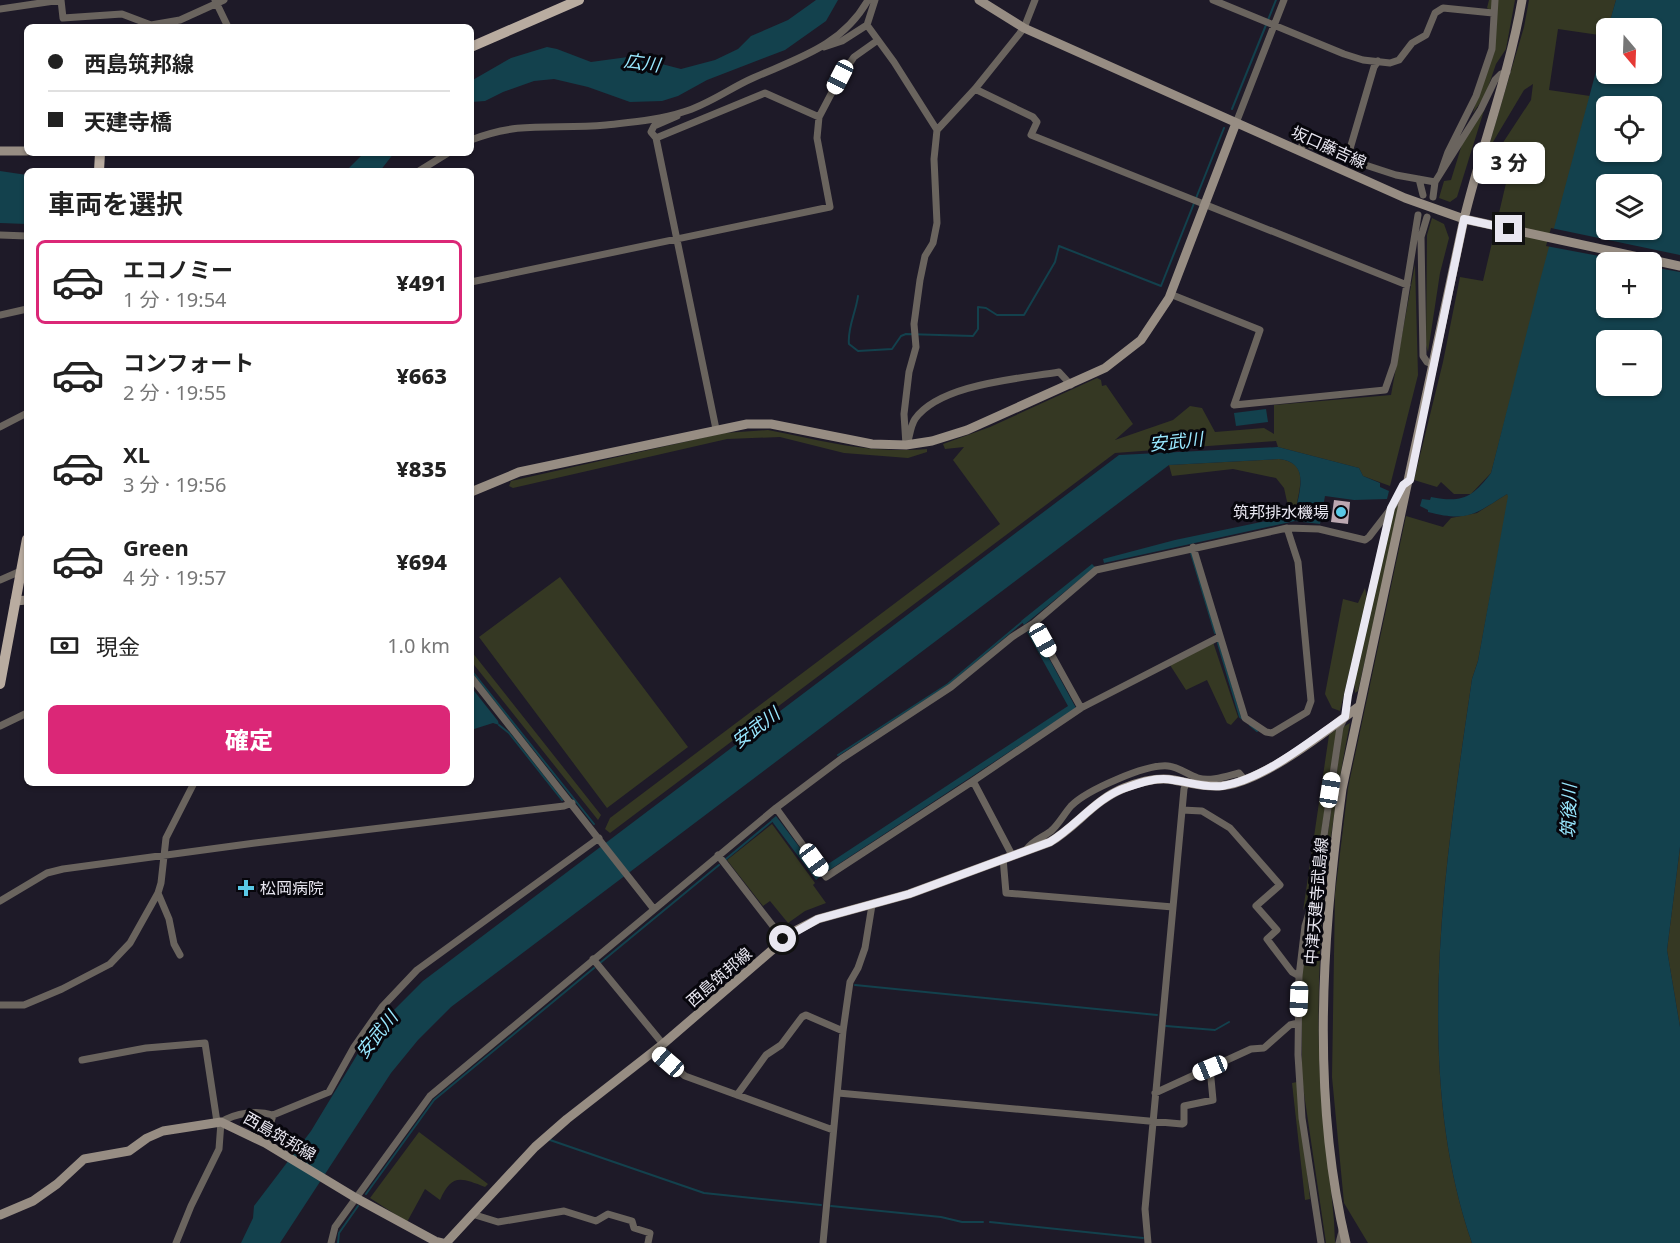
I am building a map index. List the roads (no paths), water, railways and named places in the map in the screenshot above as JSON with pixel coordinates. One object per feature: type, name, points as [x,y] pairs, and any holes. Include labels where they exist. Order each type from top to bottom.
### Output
[{"type":"main road","points":[[474,46],[579,0]]},
{"type":"main road","name":"坂口藤吉線","points":[[979,0],[1024,27],[1405,198],[1464,219],[1680,266]]},
{"type":"main road","points":[[1358,707],[1410,480],[1464,219],[1479,159],[1507,72],[1522,0]]},
{"type":"main road","points":[[474,491],[519,472],[747,424],[771,424],[872,444],[906,446],[932,441],[967,430],[1105,368],[1141,340],[1170,294],[1236,123]]},
{"type":"main road","points":[[0,151],[24,151]]},
{"type":"main road","points":[[0,684],[15,601],[24,569]]},
{"type":"main road","points":[[15,601],[24,600]]},
{"type":"main road","name":"西島筑邦線","points":[[0,1215],[33,1201],[57,1184],[84,1159],[129,1150],[163,1131],[219,1122],[230,1124],[356,1198],[435,1241],[445,1243],[535,1147],[747,974],[783,939],[818,919],[872,905],[1050,842],[1065,833],[1098,801],[1125,788],[1160,779],[1223,786],[1244,779],[1294,753],[1358,707]]},
{"type":"main road","name":"中津天建寺武島線","points":[[1346,1243],[1331,1144],[1325,1075],[1325,984],[1334,854],[1342,789],[1358,707]]},
{"type":"street","points":[[0,9],[61,0],[63,18],[122,14],[148,24]]},
{"type":"street","points":[[716,429],[679,241],[656,138],[651,132],[654,126],[822,47],[854,22],[868,0]]},
{"type":"street","points":[[822,47],[842,41],[867,25],[875,0]]},
{"type":"street","points":[[906,446],[904,414],[909,372],[915,347],[914,324],[920,280],[925,256],[933,243],[938,223],[934,159],[937,130],[975,89],[1024,27],[1035,0]]},
{"type":"street","points":[[1213,0],[1344,54],[1390,63],[1399,60],[1412,44],[1426,35],[1435,13],[1443,8],[1493,13]]},
{"type":"street","points":[[1236,123],[1272,25],[1284,0]]},
{"type":"street","points":[[1441,172],[1448,152],[1476,96],[1492,49],[1495,0]]},
{"type":"street","points":[[157,24],[180,20],[218,1],[227,24]]},
{"type":"street","points":[[867,25],[937,130]]},
{"type":"street","points":[[474,281],[525,269],[679,241],[830,207],[817,138],[819,117],[840,77],[854,57],[878,40]]},
{"type":"street","points":[[1378,61],[1374,67],[1347,152],[1347,159],[1435,182]]},
{"type":"street","points":[[1433,196],[1435,182],[1481,109],[1495,80],[1507,72]]},
{"type":"street","points":[[975,89],[1033,117],[1037,122],[1031,135],[1407,285]]},
{"type":"street","points":[[656,138],[765,93],[819,117]]},
{"type":"street","points":[[474,139],[507,128],[603,125],[681,113]]},
{"type":"street","points":[[1300,150],[1303,143],[1331,151],[1347,152]]},
{"type":"street","points":[[424,168],[443,156]]},
{"type":"street","points":[[1419,179],[1424,195]]},
{"type":"street","points":[[1170,294],[1260,330],[1234,405],[1385,390],[1394,364],[1418,215]]},
{"type":"street","points":[[1427,217],[1421,237],[1424,356],[1427,362],[1434,365]]},
{"type":"street","points":[[0,235],[24,236]]},
{"type":"street","points":[[0,315],[24,310]]},
{"type":"street","points":[[906,446],[914,420],[937,399],[983,385],[1059,372],[1071,384]]},
{"type":"street","points":[[0,427],[24,415]]},
{"type":"street","points":[[331,1243],[335,1227],[430,1096],[653,908],[776,808],[841,759],[951,687],[1101,568],[1287,528],[1319,529],[1365,540],[1391,508],[1403,485],[1410,480]]},
{"type":"street","points":[[1321,1243],[1302,1118],[1298,1023],[1299,976],[1305,926],[1314,896],[1340,727],[1345,717],[1391,508]]},
{"type":"street","points":[[1193,547],[1245,718],[1266,732],[1272,733],[1307,712],[1311,701],[1298,562],[1287,528]]},
{"type":"street","points":[[0,580],[24,569]]},
{"type":"street","points":[[1034,623],[1081,708]]},
{"type":"street","points":[[776,808],[826,877],[1081,708],[1219,637]]},
{"type":"street","points":[[474,681],[601,839],[653,908]]},
{"type":"street","points":[[0,726],[24,714]]},
{"type":"street","points":[[1026,850],[1032,842],[1054,828],[1072,806],[1088,794],[1118,779],[1168,766],[1199,778],[1223,777],[1239,773],[1244,779]]},
{"type":"street","points":[[973,781],[1007,857],[1006,892],[1173,907]]},
{"type":"street","points":[[1148,1243],[1145,1209],[1152,1122],[1186,783]]},
{"type":"street","points":[[0,1005],[24,1005],[62,989],[110,964],[129,943],[158,893],[166,838],[192,786]]},
{"type":"street","points":[[0,901],[47,873],[164,855],[564,806],[572,803]]},
{"type":"street","points":[[1182,810],[1202,811],[1230,828],[1280,885],[1256,906],[1277,930],[1267,939],[1292,972],[1299,976]]},
{"type":"street","points":[[219,1122],[247,1113],[273,1115],[329,1092],[354,1047],[382,1007],[417,970],[601,839]]},
{"type":"street","points":[[718,855],[783,939]]},
{"type":"street","points":[[158,893],[169,919],[174,944],[180,955]]},
{"type":"street","points":[[823,1243],[843,1031],[850,982],[865,948],[872,905]]},
{"type":"street","points":[[593,959],[663,1044]]},
{"type":"street","points":[[737,1095],[766,1055],[781,1045],[802,1017],[806,1015],[843,1031]]},
{"type":"street","points":[[1155,1093],[1251,1049],[1264,1048],[1290,1025],[1298,1023]]},
{"type":"street","points":[[82,1060],[146,1048],[205,1043],[219,1122],[219,1149],[176,1243]]},
{"type":"street","points":[[655,1051],[685,1076],[833,1130]]},
{"type":"street","points":[[838,1093],[1182,1124],[1185,1123],[1184,1106],[1213,1100],[1210,1068]]},
{"type":"street","points":[[265,1143],[273,1115]]},
{"type":"street","points":[[472,1214],[498,1222],[564,1211],[596,1221],[608,1214],[632,1221],[634,1228],[650,1233],[648,1243]]},
{"type":"street","points":[[1339,1243],[1342,1227]]},
{"type":"water","name":"広川","points":[[816,0],[838,0],[826,21],[785,50],[707,80],[678,96],[662,101],[630,102],[588,87],[554,79],[534,81],[485,101],[474,102],[474,79],[511,58],[547,47],[591,62],[628,57],[638,58],[646,63],[654,62],[681,69],[715,60],[738,49],[751,36],[788,20]]},
{"type":"water","name":"筑後川","points":[[1616,0],[1680,0],[1680,847],[1667,950],[1680,1027],[1680,1243],[1472,1243],[1453,1176],[1443,1106],[1438,1035],[1439,962],[1444,890],[1472,679],[1478,661],[1508,496],[1507,494],[1470,515],[1441,515],[1428,512],[1420,506],[1422,499],[1430,500],[1431,497],[1459,499],[1466,497],[1478,488],[1491,473],[1596,71],[1596,84],[1662,84],[1662,18],[1611,18]]},
{"type":"water","points":[[361,156],[392,156],[382,168],[349,168]]},
{"type":"water","points":[[0,171],[24,175],[24,224],[0,223]]},
{"type":"water","points":[[1266,409],[1268,422],[1236,426],[1234,413]]},
{"type":"water","name":"安武川","points":[[1278,447],[1359,468],[1363,476],[1380,483],[1380,487],[1389,491],[1387,499],[1354,500],[1325,496],[1320,524],[1295,521],[1104,563],[1103,559],[1175,540],[1295,515],[1301,479],[1296,466],[1289,462],[1279,459],[1169,465],[451,1007],[418,1040],[391,1073],[280,1243],[241,1243],[253,1218],[254,1206],[311,1131],[360,1050],[389,1015],[423,981],[1119,455]]},
{"type":"water","points":[[1092,564],[1095,567],[1024,625],[1021,621]]},
{"type":"water","points":[[1033,629],[1076,708],[828,871],[825,866],[1068,706],[1027,632]]},
{"type":"water","points":[[474,691],[499,725],[493,723],[474,729]]},
{"type":"water","points":[[776,816],[821,876],[816,880],[771,820]]},
{"type":"waterway","points":[[1268,20],[1276,0]]},
{"type":"waterway","points":[[1232,109],[1266,25]]},
{"type":"waterway","points":[[858,296],[849,338],[849,344],[858,351],[892,349],[901,336],[906,334],[973,336],[978,329],[978,307],[986,308],[997,315],[1024,315],[1055,262],[1059,246],[1161,286],[1224,128]]},
{"type":"waterway","points":[[1191,553],[1215,633]]},
{"type":"waterway","points":[[838,755],[948,684],[1022,622]]},
{"type":"waterway","points":[[1218,643],[1240,717],[1243,719]]},
{"type":"waterway","points":[[474,674],[594,824]]},
{"type":"waterway","points":[[499,725],[509,733],[562,800]]},
{"type":"waterway","points":[[1250,725],[1257,731]]},
{"type":"waterway","points":[[726,859],[772,821]]},
{"type":"waterway","points":[[600,963],[719,865]]},
{"type":"waterway","points":[[366,1194],[434,1100],[594,968]]},
{"type":"waterway","points":[[855,985],[1157,1015]]},
{"type":"waterway","points":[[1166,1026],[1215,1030],[1229,1022]]},
{"type":"waterway","points":[[550,1140],[704,1193],[821,1205]]},
{"type":"waterway","points":[[338,1243],[339,1233],[358,1206]]},
{"type":"waterway","points":[[831,1206],[941,1217],[962,1222],[983,1222]]},
{"type":"waterway","points":[[990,1222],[1143,1238]]},
{"type":"place","name":"筑邦排水機場","points":[[1341,512]]},
{"type":"place","name":"松岡病院","points":[[246,888]]}]
